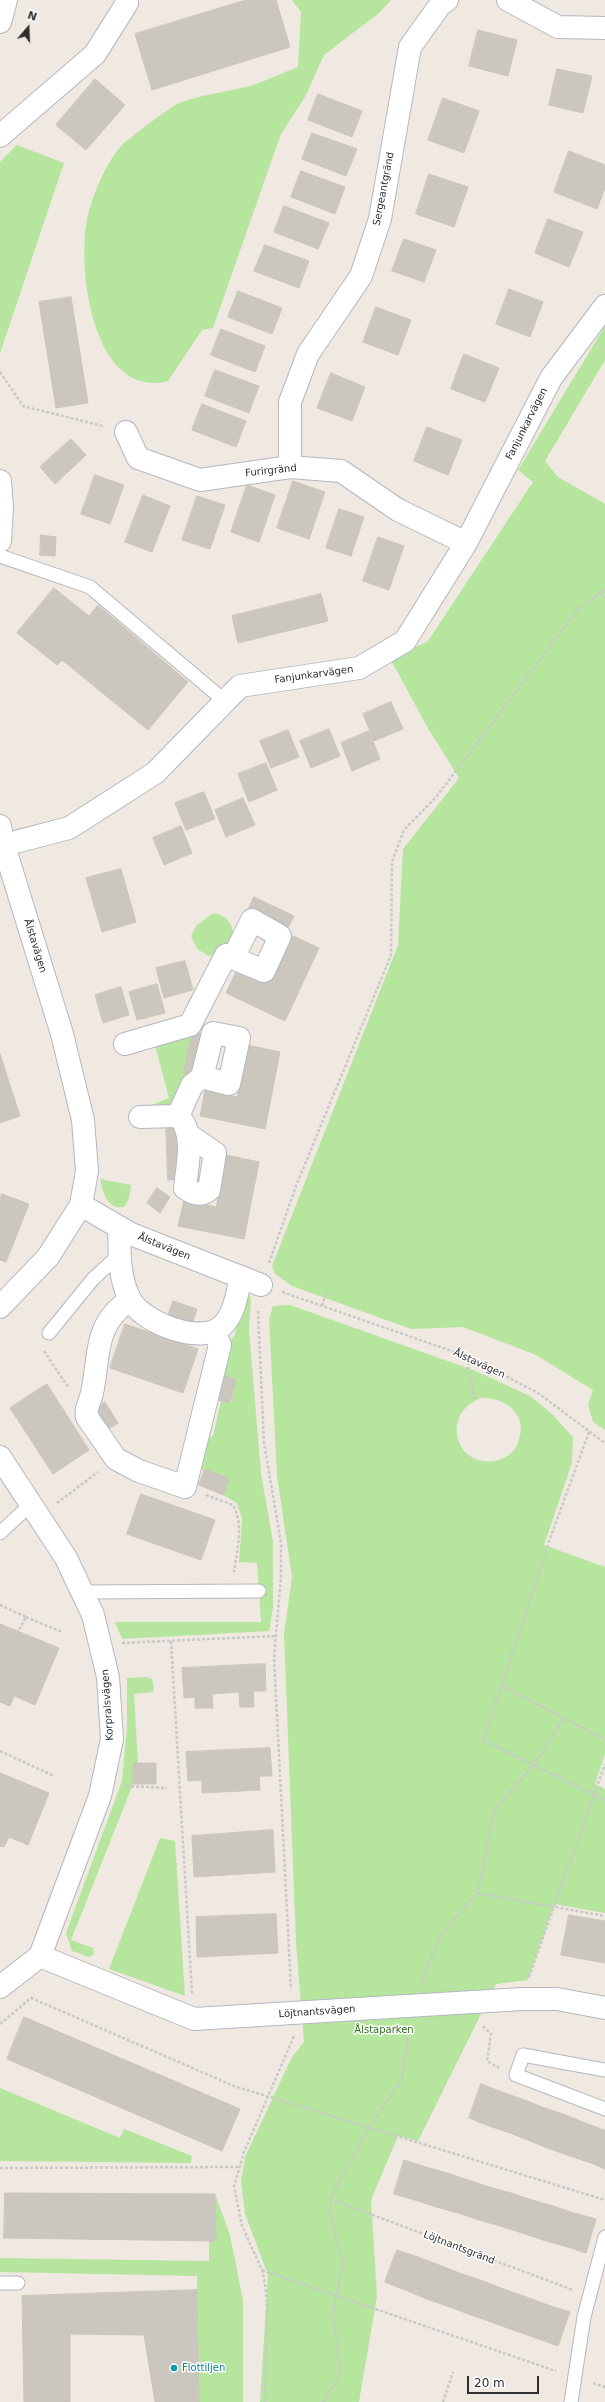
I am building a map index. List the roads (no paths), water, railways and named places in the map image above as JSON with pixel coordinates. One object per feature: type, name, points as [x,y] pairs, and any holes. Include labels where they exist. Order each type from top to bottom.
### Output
[{"type":"street","points":[[0,22],[6,0]]},
{"type":"street","name":"Sergeantgränd","points":[[290,467],[290,402],[308,354],[361,276],[380,218],[410,47],[440,5],[447,0]]},
{"type":"street","points":[[508,0],[558,27],[605,28]]},
{"type":"street","points":[[0,136],[95,54],[127,3]]},
{"type":"street","name":"Fanjunkarvägen","points":[[1,839],[69,828],[149,777],[226,702],[240,686],[359,668],[405,641],[466,542],[551,378],[605,306]]},
{"type":"street","name":"Furirgränd","points":[[126,432],[138,458],[200,480],[290,467],[341,471],[398,510],[466,542]]},
{"type":"street","points":[[0,481],[2,507],[0,541]]},
{"type":"street","name":"Ålstavägen","points":[[1,839],[62,1034],[83,1120],[87,1171],[80,1205],[131,1234],[251,1281],[229,1318],[214,1332]]},
{"type":"street","points":[[190,1025],[226,955],[233,958]]},
{"type":"street","points":[[125,1044],[190,1025],[213,1033],[202,1077],[192,1085],[184,1125],[140,1116]]},
{"type":"street","points":[[0,1307],[9,1300],[48,1257],[80,1205]]},
{"type":"street","points":[[119,1227],[121,1279],[130,1300],[147,1318],[196,1335],[214,1332],[220,1344],[185,1488],[139,1471],[116,1459],[87,1417],[86,1412],[92,1394],[98,1346],[107,1321],[116,1309],[130,1300]]},
{"type":"street","name":"Korpralsvägen","points":[[0,1457],[66,1558],[93,1615],[108,1677],[112,1738],[100,1796],[40,1956]]},
{"type":"street","points":[[0,1987],[40,1956]]},
{"type":"street","name":"Löjtnantsvägen","points":[[40,1956],[194,2019],[522,1999],[557,1999],[605,2008]]},
{"type":"lane","points":[[0,556],[90,587],[226,702]]},
{"type":"lane","points":[[49,1333],[93,1279],[120,1254]]},
{"type":"lane","points":[[0,1533],[34,1511]]},
{"type":"lane","points":[[82,1592],[259,1591]]},
{"type":"lane","points":[[605,2070],[523,2055],[516,2075],[605,2109]]},
{"type":"lane","points":[[570,2402],[588,2296],[605,2237]]},
{"type":"lane","points":[[0,2283],[18,2283]]},
{"type":"place","name":"Flottiljen","points":[[174,2368]]},
{"type":"park label","name":"Ålstaparken","points":[[384,2030]]}]
